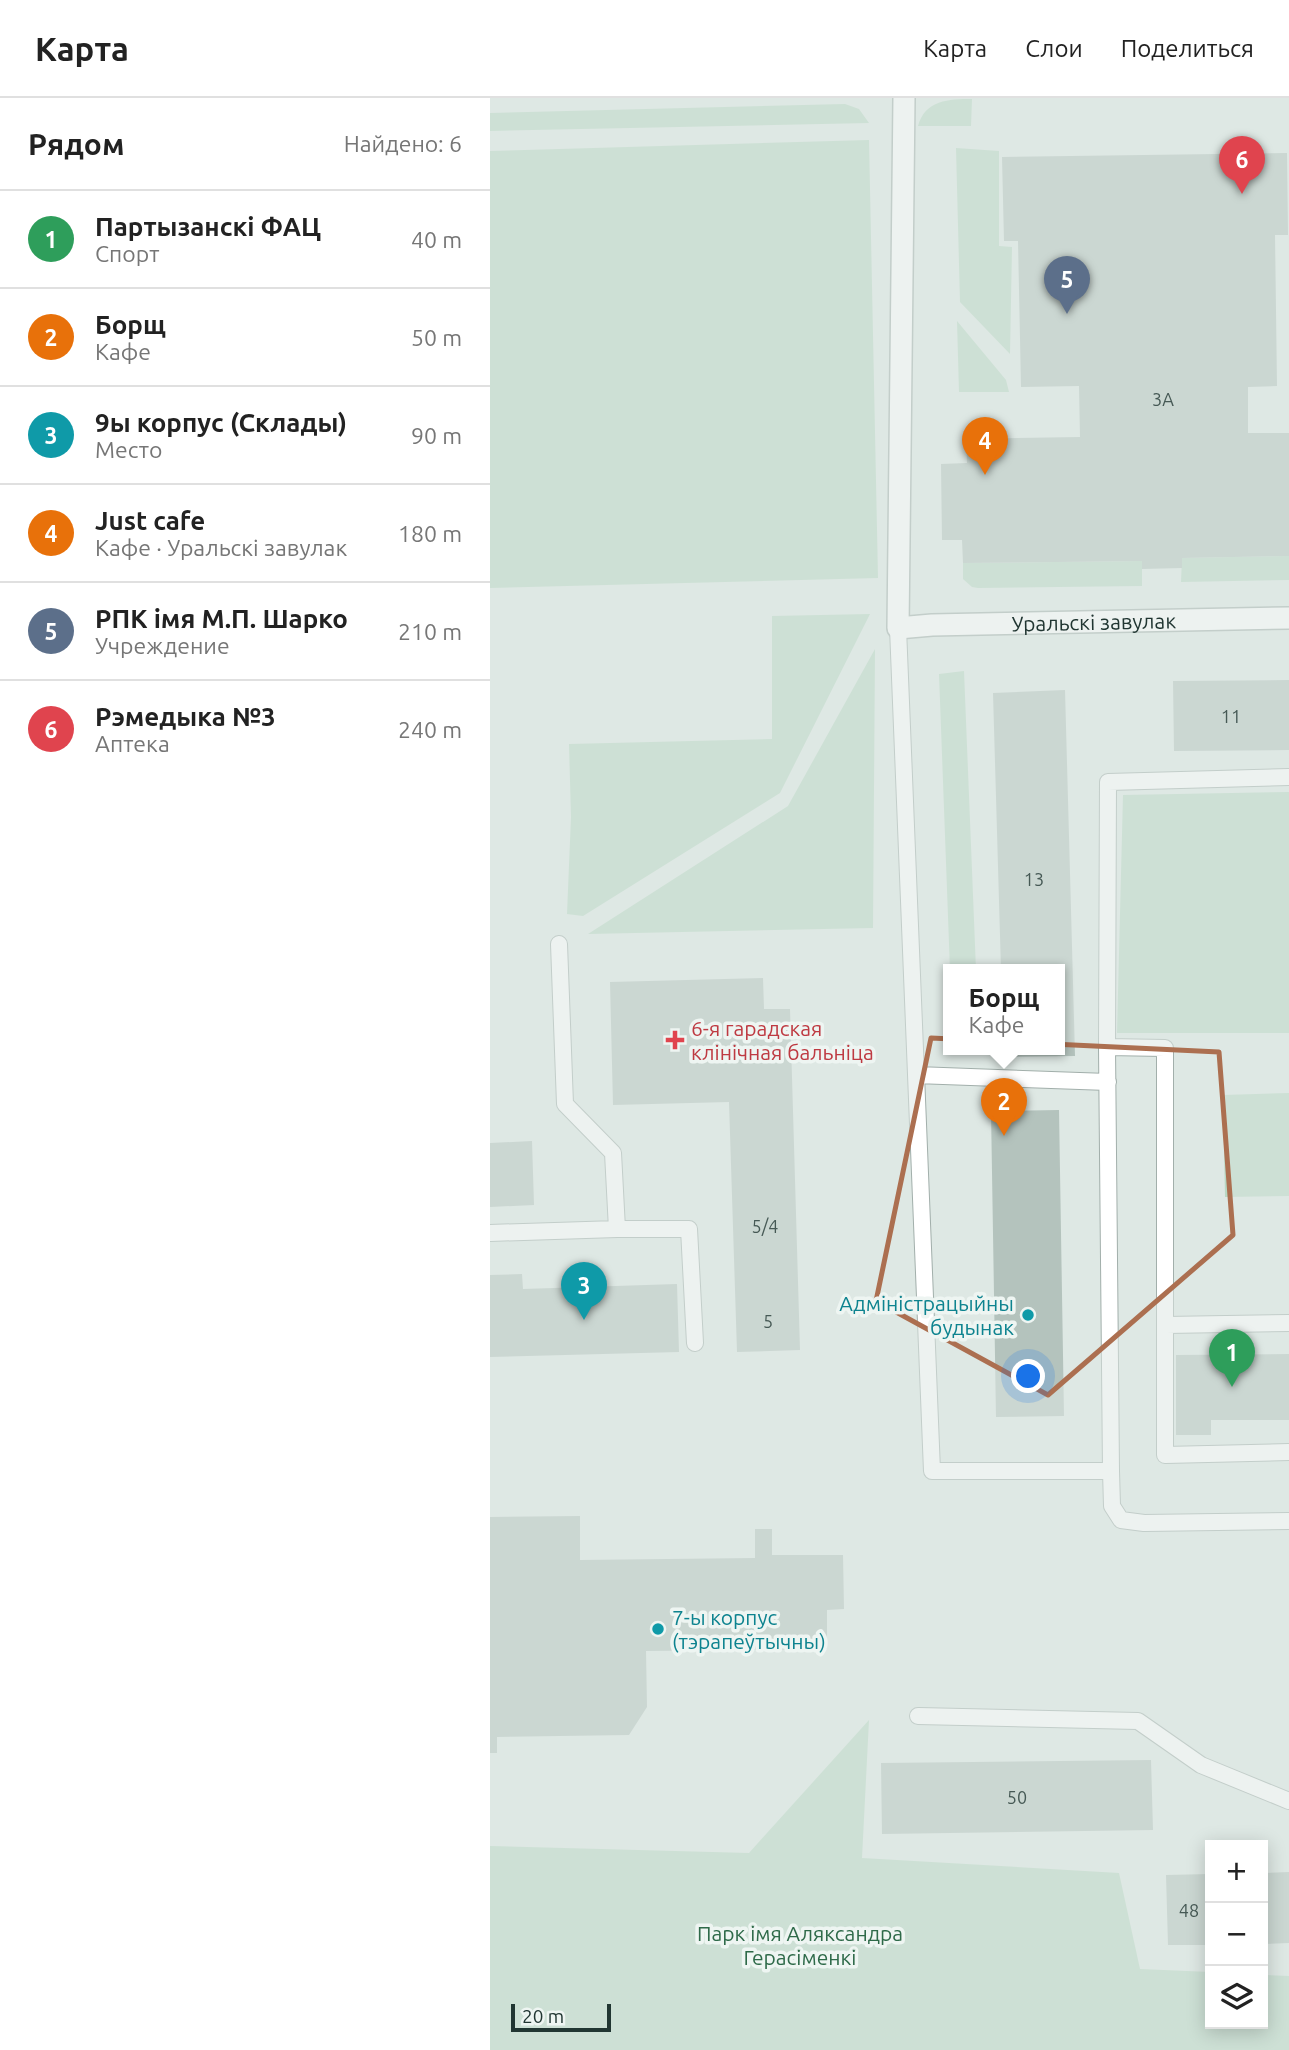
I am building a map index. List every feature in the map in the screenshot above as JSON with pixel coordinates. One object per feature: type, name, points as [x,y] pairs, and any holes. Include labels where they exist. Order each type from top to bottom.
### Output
[{"type":"street","points":[[898,628],[904,98]]},
{"type":"street","name":"Уральскі завулак","points":[[898,628],[932,625],[1289,618]]},
{"type":"lane","points":[[898,628],[932,1471],[1111,1471]]},
{"type":"lane","points":[[1289,777],[1108,782],[1107,1047],[1112,1506],[1121,1520],[1144,1523],[1289,1521]]},
{"type":"lane","points":[[559,944],[565,1104],[613,1153],[617,1229]]},
{"type":"lane","points":[[1107,1047],[1165,1048],[1165,1455],[1289,1452]]},
{"type":"lane","points":[[916,1075],[1108,1082]]},
{"type":"lane","points":[[490,1233],[690,1229],[695,1343]]},
{"type":"lane","points":[[1166,1325],[1289,1322]]},
{"type":"lane","points":[[918,1717],[1138,1721],[1201,1765],[1289,1801]]},
{"type":"highlighted area","points":[[931,1038],[1219,1052],[1233,1235],[1048,1395],[876,1301]]},
{"type":"green space","points":[[972,99],[971,126],[918,126],[921,117],[932,106],[947,101]]},
{"type":"green space","points":[[845,104],[859,109],[869,123],[490,131],[490,113]]},
{"type":"green space","points":[[869,140],[878,578],[490,588],[490,151]]},
{"type":"green space","points":[[956,148],[999,151],[999,246],[1012,247],[1010,354],[960,302]]},
{"type":"green space","points":[[957,321],[1006,380],[1009,392],[959,392]]},
{"type":"green space","points":[[1289,556],[1289,580],[1181,582],[1182,558]]},
{"type":"green space","points":[[1142,561],[1142,586],[978,588],[972,587],[963,579],[963,563]]},
{"type":"green space","points":[[870,614],[780,793],[583,916],[567,914],[571,817],[569,744],[772,739],[772,616]]},
{"type":"green space","points":[[875,649],[873,928],[588,934],[788,806]]},
{"type":"green space","points":[[964,671],[976,964],[950,964],[939,674]]},
{"type":"green space","points":[[1289,792],[1289,1033],[1117,1033],[1123,795]]},
{"type":"green space","points":[[1289,1093],[1289,1196],[1225,1197],[1223,1095]]},
{"type":"green space","name":"Парк імя Аляксандра Герасіменкі","points":[[869,1720],[862,1858],[1119,1873],[1140,1969],[1205,1972],[1205,2029],[1268,2029],[1268,1975],[1289,1976],[1289,2050],[490,2050],[490,1846],[749,1853]]},
{"type":"building","points":[[1287,153],[1288,235],[1275,235],[1277,386],[1248,387],[1248,433],[1289,433],[1289,556],[1182,558],[1182,568],[1142,569],[1142,561],[963,563],[962,540],[942,540],[941,464],[967,463],[966,439],[1080,437],[1079,386],[1021,387],[1018,241],[1004,241],[1002,157]]},
{"type":"building","points":[[1289,680],[1289,750],[1174,751],[1173,681]]},
{"type":"building","points":[[1065,690],[1075,1056],[1004,1057],[1065,1055],[1065,964],[1001,964],[993,693]]},
{"type":"building","points":[[763,978],[764,1009],[790,1009],[800,1350],[737,1352],[729,1102],[613,1105],[610,982]]},
{"type":"building","name":"Адміністрацыйны будынак","points":[[1059,1110],[1064,1416],[996,1417],[991,1111]]},
{"type":"building","points":[[532,1141],[534,1205],[490,1207],[490,1143]]},
{"type":"building","points":[[522,1274],[523,1289],[677,1284],[679,1352],[490,1357],[490,1275]]},
{"type":"building","points":[[1289,1354],[1289,1420],[1211,1420],[1211,1435],[1176,1435],[1176,1355]]},
{"type":"building","name":"7-ы корпус (тэрапеўтычны)","points":[[580,1516],[580,1560],[755,1558],[755,1529],[772,1529],[772,1555],[843,1555],[844,1609],[827,1610],[827,1649],[646,1651],[647,1707],[629,1735],[497,1737],[497,1753],[490,1753],[490,1517]]},
{"type":"building","points":[[1151,1760],[1153,1830],[882,1834],[881,1763]]},
{"type":"building","points":[[1289,1872],[1289,1943],[1268,1944],[1268,1873]]},
{"type":"building","points":[[1205,1874],[1205,1945],[1168,1945],[1166,1875]]},
{"type":"place","name":"Рэмедыка №3","points":[[1242,194]]},
{"type":"place","name":"РПК імя М.П. Шарко","points":[[1067,314]]},
{"type":"place","name":"Just cafe","points":[[985,475]]},
{"type":"place","name":"6-я гарадская клінічная бальніца","points":[[675,1040]]},
{"type":"place","name":"Борщ","points":[[1004,1136]]},
{"type":"place","name":"Адміністрацыйны будынак","points":[[1028,1315]]},
{"type":"place","name":"9ы корпус (Склады)","points":[[584,1320]]},
{"type":"place","name":"Партызанскі ФАЦ","points":[[1232,1387]]},
{"type":"place","name":"7-ы корпус (тэрапеўтычны)","points":[[658,1629]]}]
